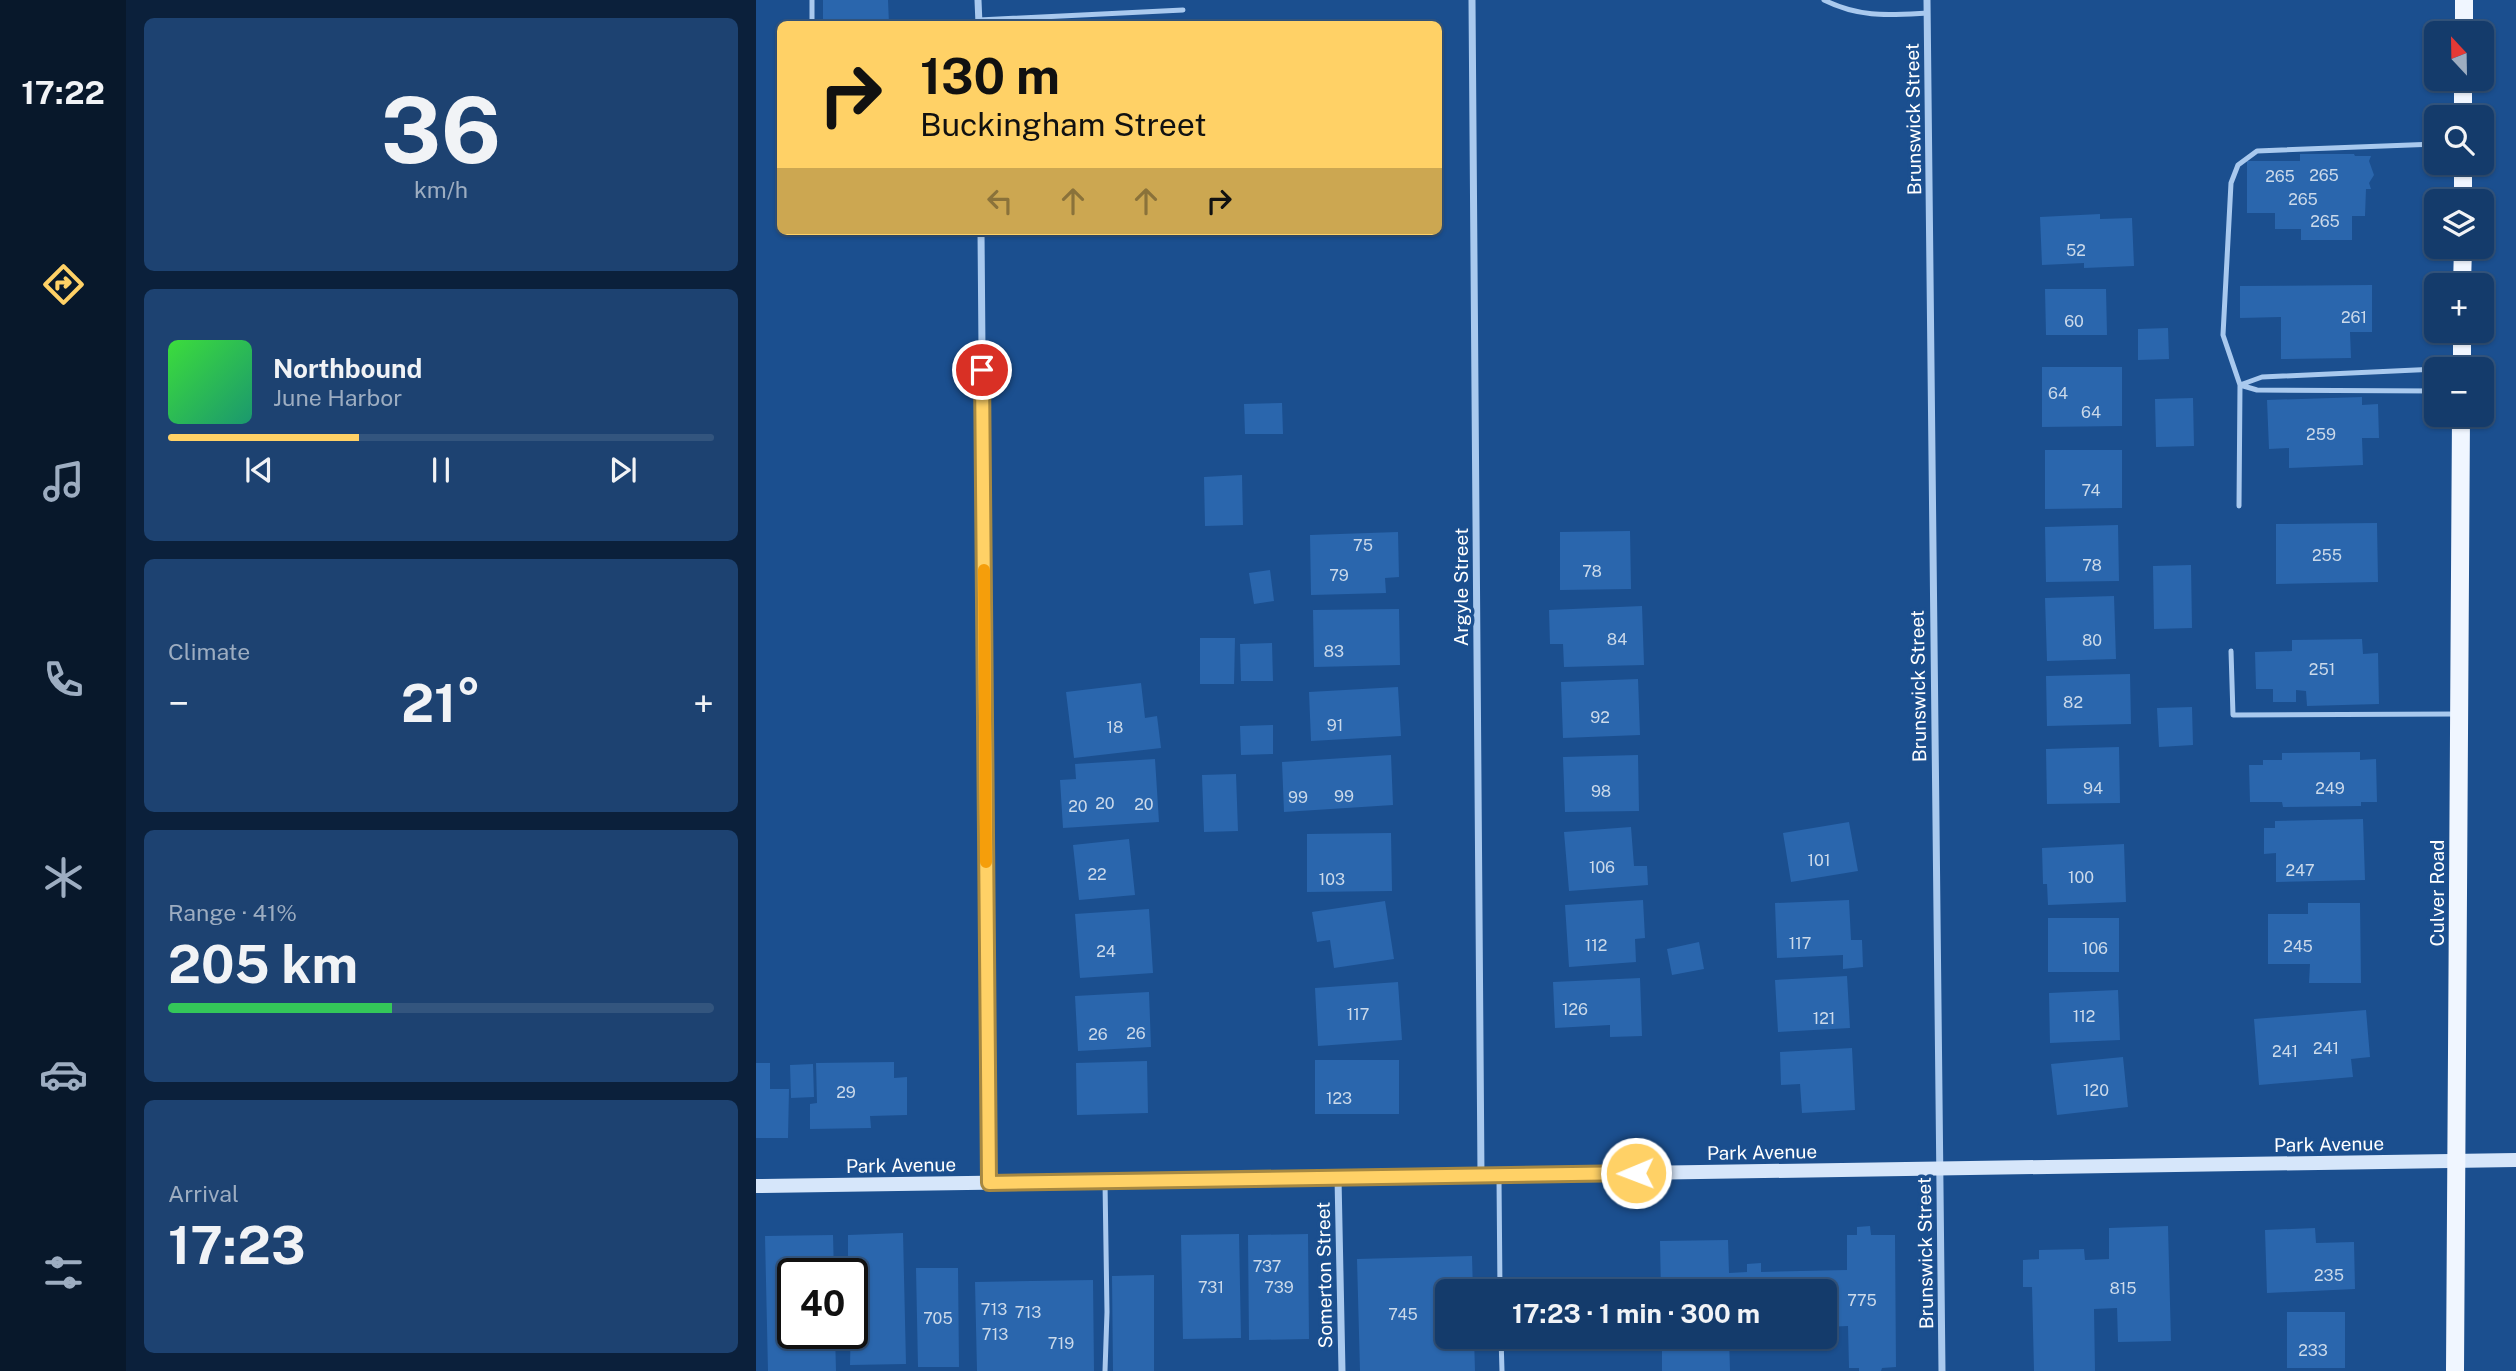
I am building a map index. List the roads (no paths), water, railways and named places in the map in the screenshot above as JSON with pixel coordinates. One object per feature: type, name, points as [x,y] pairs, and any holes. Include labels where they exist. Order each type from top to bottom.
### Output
[{"type":"main road","points":[[2464,0],[2464,21]]},
{"type":"main road","name":"Culver Road","points":[[2455,1371],[2461,427]]},
{"type":"street","points":[[978,0],[979,21]]},
{"type":"street","name":"Argyle Street","points":[[1472,0],[1481,1175]]},
{"type":"street","name":"Brunswick Street","points":[[1927,0],[1942,1371]]},
{"type":"street","points":[[981,235],[989,1183]]},
{"type":"street","name":"Park Avenue","points":[[756,1186],[2516,1160]]},
{"type":"street","name":"Somerton Street","points":[[1338,1178],[1342,1371]]},
{"type":"lane","points":[[812,0],[812,21]]},
{"type":"lane","points":[[1824,0],[1844,10],[1879,15],[1927,13]]},
{"type":"lane","points":[[996,21],[1183,10]]},
{"type":"lane","points":[[2239,506],[2240,385],[2223,335],[2231,183],[2238,164],[2257,151],[2424,144]]},
{"type":"lane","points":[[2240,385],[2262,377],[2424,370]]},
{"type":"lane","points":[[2240,385],[2257,390],[2424,391]]},
{"type":"lane","points":[[2231,651],[2232,715],[2459,714]]},
{"type":"lane","points":[[1499,1175],[1500,1279]]},
{"type":"lane","points":[[1105,1181],[1105,1371]]},
{"type":"lane","points":[[1501,1349],[1502,1371]]}]
